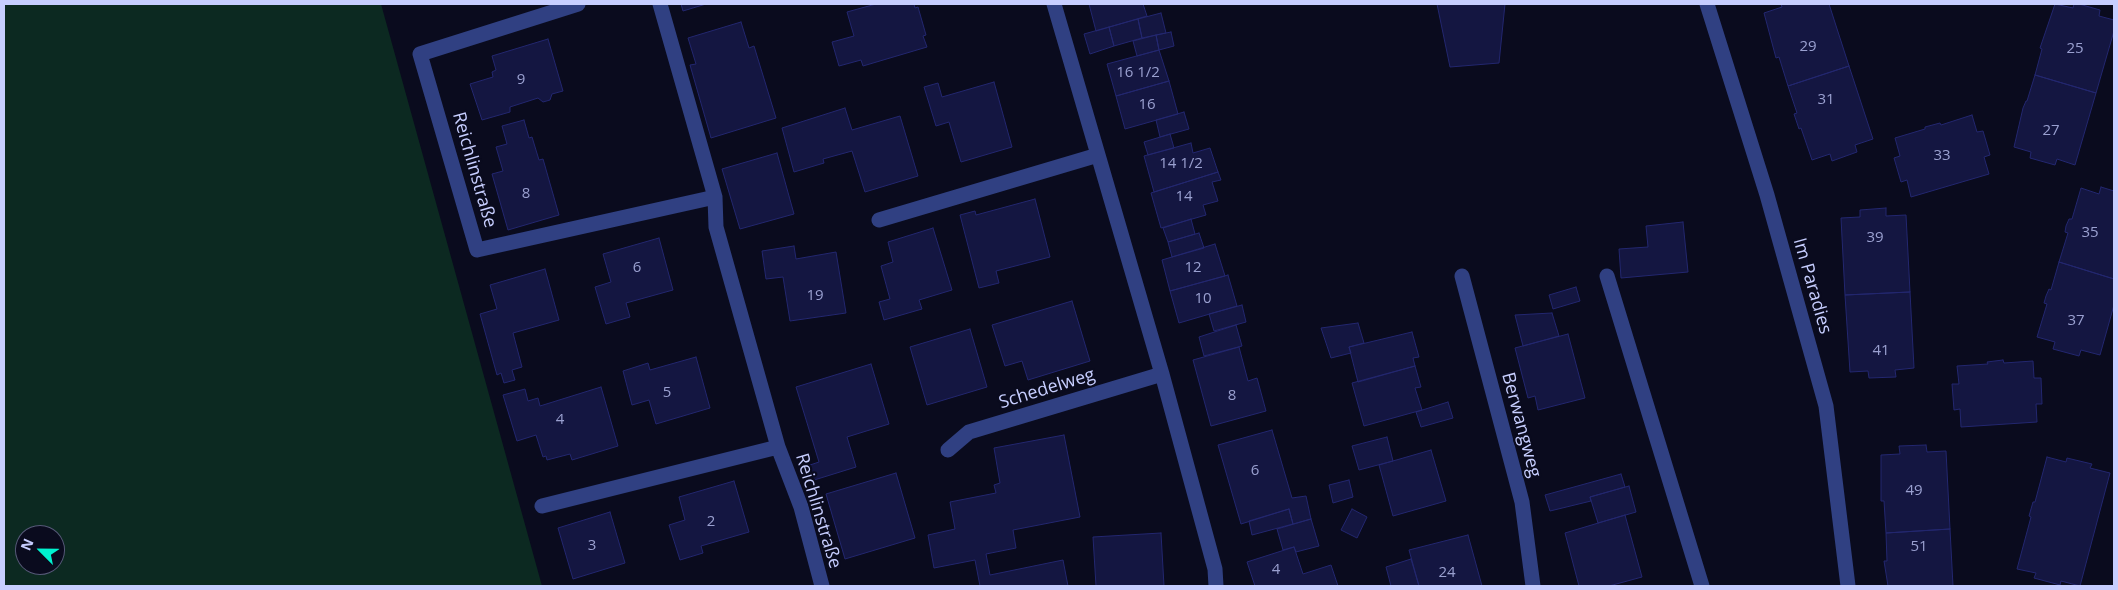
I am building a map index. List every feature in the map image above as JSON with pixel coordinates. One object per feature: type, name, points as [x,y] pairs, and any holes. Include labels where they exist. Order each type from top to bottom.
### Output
[{"type":"street","name":"Reichlinstraße","points":[[578,4],[420,54],[477,250],[715,197]]},
{"type":"street","name":"Reichlinstraße","points":[[660,4],[715,197],[716,227],[778,446],[801,507],[822,586]]},
{"type":"street","points":[[1054,4],[1162,374],[1215,569],[1216,586]]},
{"type":"street","name":"Im Paradies","points":[[1707,4],[1767,195],[1826,406],[1848,586]]},
{"type":"street","points":[[879,220],[1098,155]]},
{"type":"street","name":"Berwangweg","points":[[1462,276],[1522,502],[1533,586]]},
{"type":"street","points":[[1607,276],[1702,586]]},
{"type":"street","name":"Schedelweg","points":[[948,450],[969,432],[1162,374]]},
{"type":"street","name":"Reichlinstraße","points":[[542,506],[778,446]]},
{"type":"green space","points":[[4,4],[381,4],[542,586],[4,586]]},
{"type":"building","points":[[681,4],[706,4],[683,11]]},
{"type":"building","points":[[876,4],[914,4],[915,8],[918,7],[926,35],[923,36],[927,47],[863,66],[861,60],[839,66],[832,42],[854,36],[847,12]]},
{"type":"building","points":[[1089,4],[1143,4],[1147,16],[1096,31]]},
{"type":"building","points":[[1437,4],[1505,4],[1499,63],[1450,67]]},
{"type":"building","points":[[1781,4],[1829,4],[1849,66],[1788,86],[1779,57],[1776,58],[1764,13],[1782,7]]},
{"type":"building","points":[[2055,4],[2073,8],[2074,4],[2079,4],[2100,10],[2099,16],[2114,20],[2114,31],[2096,93],[2035,75],[2042,49],[2040,48]]},
{"type":"building","points":[[1161,13],[1166,33],[1142,38],[1138,19]]},
{"type":"building","points":[[1138,19],[1142,38],[1114,46],[1109,27]]},
{"type":"building","points":[[741,22],[749,48],[754,46],[776,118],[711,138],[690,65],[696,64],[688,38]]},
{"type":"building","points":[[1109,27],[1114,46],[1090,54],[1084,34]]},
{"type":"building","points":[[1171,32],[1174,46],[1159,50],[1156,35]]},
{"type":"building","points":[[1156,35],[1159,50],[1137,56],[1133,41]]},
{"type":"building","points":[[548,39],[563,91],[552,94],[550,100],[543,102],[538,98],[510,107],[510,112],[482,120],[470,84],[493,77],[492,72],[496,70],[492,56]]},
{"type":"building","points":[[1159,50],[1169,81],[1116,96],[1107,64]]},
{"type":"building","points":[[1849,66],[1873,139],[1855,145],[1857,152],[1832,161],[1830,154],[1812,160],[1794,114],[1797,113],[1788,86]]},
{"type":"building","points":[[2035,75],[2096,93],[2075,165],[2057,159],[2055,165],[2030,158],[2031,152],[2014,147],[2023,108]]},
{"type":"building","points":[[1169,81],[1178,114],[1125,129],[1116,96]]},
{"type":"building","points":[[994,82],[1012,147],[961,162],[949,122],[936,126],[924,87],[938,83],[942,97]]},
{"type":"building","points":[[845,108],[852,130],[900,116],[918,176],[865,192],[852,151],[823,159],[824,163],[794,172],[782,128]]},
{"type":"building","points":[[1184,112],[1189,129],[1160,137],[1156,120]]},
{"type":"building","points":[[1972,115],[1977,132],[1983,131],[1990,155],[1984,157],[1989,174],[1911,197],[1907,180],[1901,182],[1894,158],[1900,156],[1895,138],[1925,129],[1925,127],[1940,123],[1941,125]]},
{"type":"building","points":[[524,120],[529,138],[532,137],[539,160],[543,159],[559,215],[508,230],[492,174],[503,171],[496,147],[507,144],[502,126]]},
{"type":"building","points":[[1170,134],[1174,148],[1148,155],[1144,142]]},
{"type":"building","points":[[1191,143],[1193,153],[1210,148],[1218,172],[1154,192],[1144,156]]},
{"type":"building","points":[[777,153],[794,214],[740,229],[722,169]]},
{"type":"building","points":[[1218,172],[1221,180],[1212,182],[1218,201],[1203,205],[1206,215],[1161,228],[1151,193]]},
{"type":"building","points":[[2101,187],[2114,191],[2114,279],[2059,262],[2068,233],[2065,232],[2066,226],[2069,219],[2072,219],[2081,188],[2099,194]]},
{"type":"building","points":[[1035,199],[1050,257],[996,271],[999,283],[979,288],[960,215],[975,211],[976,215]]},
{"type":"building","points":[[1886,208],[1886,216],[1906,215],[1910,292],[1845,295],[1841,218],[1860,217],[1860,210]]},
{"type":"building","points":[[1191,219],[1195,234],[1168,242],[1163,228]]},
{"type":"building","points":[[1683,222],[1688,272],[1621,278],[1619,249],[1648,247],[1646,226]]},
{"type":"building","points":[[933,228],[952,290],[919,300],[922,309],[884,320],[879,302],[890,299],[881,266],[893,262],[888,242]]},
{"type":"building","points":[[1199,233],[1204,248],[1172,257],[1168,242]]},
{"type":"building","points":[[659,238],[673,290],[626,303],[630,317],[606,324],[595,287],[611,282],[603,254]]},
{"type":"building","points":[[1215,244],[1225,276],[1170,291],[1162,260]]},
{"type":"building","points":[[794,246],[796,259],[836,252],[846,313],[790,321],[783,277],[766,279],[762,251]]},
{"type":"building","points":[[2059,262],[2114,279],[2114,305],[2100,355],[2081,350],[2079,356],[2053,349],[2055,342],[2037,337],[2047,304],[2044,303],[2046,296],[2049,289],[2051,290]]},
{"type":"building","points":[[545,269],[559,320],[513,333],[522,367],[512,370],[515,380],[504,383],[501,373],[497,375],[480,314],[497,309],[490,285]]},
{"type":"building","points":[[1228,275],[1237,306],[1179,323],[1170,291]]},
{"type":"building","points":[[1576,287],[1580,301],[1553,309],[1549,295]]},
{"type":"building","points":[[1910,292],[1914,368],[1895,370],[1896,377],[1869,378],[1868,371],[1850,372],[1845,295]]},
{"type":"building","points":[[1072,301],[1090,361],[1028,380],[1022,361],[1005,366],[992,325]]},
{"type":"building","points":[[1242,305],[1246,322],[1214,331],[1209,314]]},
{"type":"building","points":[[1552,313],[1559,336],[1523,346],[1515,315]]},
{"type":"building","points":[[1358,323],[1364,343],[1349,347],[1351,353],[1331,358],[1321,328]]},
{"type":"building","points":[[1236,325],[1242,346],[1204,356],[1199,337]]},
{"type":"building","points":[[970,329],[987,387],[927,405],[910,347]]},
{"type":"building","points":[[1412,332],[1419,357],[1413,358],[1415,366],[1358,382],[1349,347]]},
{"type":"building","points":[[1568,334],[1585,398],[1538,410],[1535,396],[1528,398],[1515,348]]},
{"type":"building","points":[[1239,347],[1248,381],[1257,378],[1266,411],[1211,426],[1193,360]]},
{"type":"building","points":[[696,357],[710,408],[656,424],[649,400],[632,405],[623,371],[648,363],[650,370]]},
{"type":"building","points":[[2003,360],[2004,363],[2033,361],[2034,378],[2041,378],[2042,404],[2036,404],[2037,422],[1961,427],[1960,409],[1954,410],[1952,384],[1959,384],[1957,366],[1988,364],[1987,362]]},
{"type":"building","points":[[871,364],[889,424],[847,437],[856,467],[811,481],[807,466],[819,462],[796,387]]},
{"type":"building","points":[[1415,366],[1421,387],[1415,388],[1422,410],[1364,426],[1352,383]]},
{"type":"building","points":[[601,387],[618,446],[572,460],[570,454],[547,460],[546,456],[543,457],[536,435],[517,441],[503,395],[525,389],[528,401],[538,398],[540,406]]},
{"type":"building","points":[[1448,402],[1453,418],[1421,427],[1416,412]]},
{"type":"building","points":[[1272,430],[1292,498],[1306,496],[1311,519],[1293,524],[1289,509],[1241,524],[1218,445]]},
{"type":"building","points":[[1064,435],[1080,517],[1013,530],[1016,548],[986,554],[990,575],[1063,560],[1068,586],[980,586],[975,560],[934,568],[928,535],[955,529],[950,502],[996,493],[994,485],[1000,483],[994,448]]},
{"type":"building","points":[[1387,437],[1393,461],[1359,470],[1352,446]]},
{"type":"building","points":[[1926,445],[1927,452],[1946,451],[1950,529],[1886,533],[1884,501],[1881,501],[1881,455],[1900,454],[1899,446]]},
{"type":"building","points":[[1431,450],[1446,501],[1393,516],[1379,465]]},
{"type":"building","points":[[2047,457],[2066,462],[2067,458],[2092,464],[2090,468],[2110,473],[2080,586],[2061,581],[2060,585],[2034,578],[2036,573],[2017,569],[2031,517],[2029,516],[2033,502],[2035,502]]},
{"type":"building","points":[[896,473],[915,538],[845,559],[826,494]]},
{"type":"building","points":[[1621,474],[1625,487],[1590,497],[1591,501],[1550,511],[1545,495]]},
{"type":"building","points":[[1349,480],[1353,497],[1333,503],[1329,485]]},
{"type":"building","points":[[734,481],[749,532],[701,546],[703,553],[680,560],[669,525],[685,520],[679,497]]},
{"type":"building","points":[[1629,486],[1636,512],[1598,523],[1590,497]]},
{"type":"building","points":[[1289,509],[1293,524],[1252,535],[1249,521]]},
{"type":"building","points":[[1352,509],[1367,517],[1357,538],[1341,530]]},
{"type":"building","points":[[610,512],[625,563],[573,579],[558,528]]},
{"type":"building","points":[[1625,515],[1642,577],[1609,586],[1579,586],[1565,533]]},
{"type":"building","points":[[1311,519],[1319,546],[1296,552],[1294,547],[1283,550],[1277,529]]},
{"type":"building","points":[[1950,529],[1953,586],[1888,586],[1884,561],[1887,561],[1886,533]]},
{"type":"building","points":[[1161,533],[1164,586],[1096,586],[1093,537]]},
{"type":"building","points":[[1468,535],[1482,586],[1419,586],[1409,550]]},
{"type":"building","points":[[1294,547],[1303,574],[1331,565],[1338,586],[1255,586],[1247,562]]},
{"type":"building","points":[[1411,559],[1419,586],[1391,586],[1386,567]]}]
